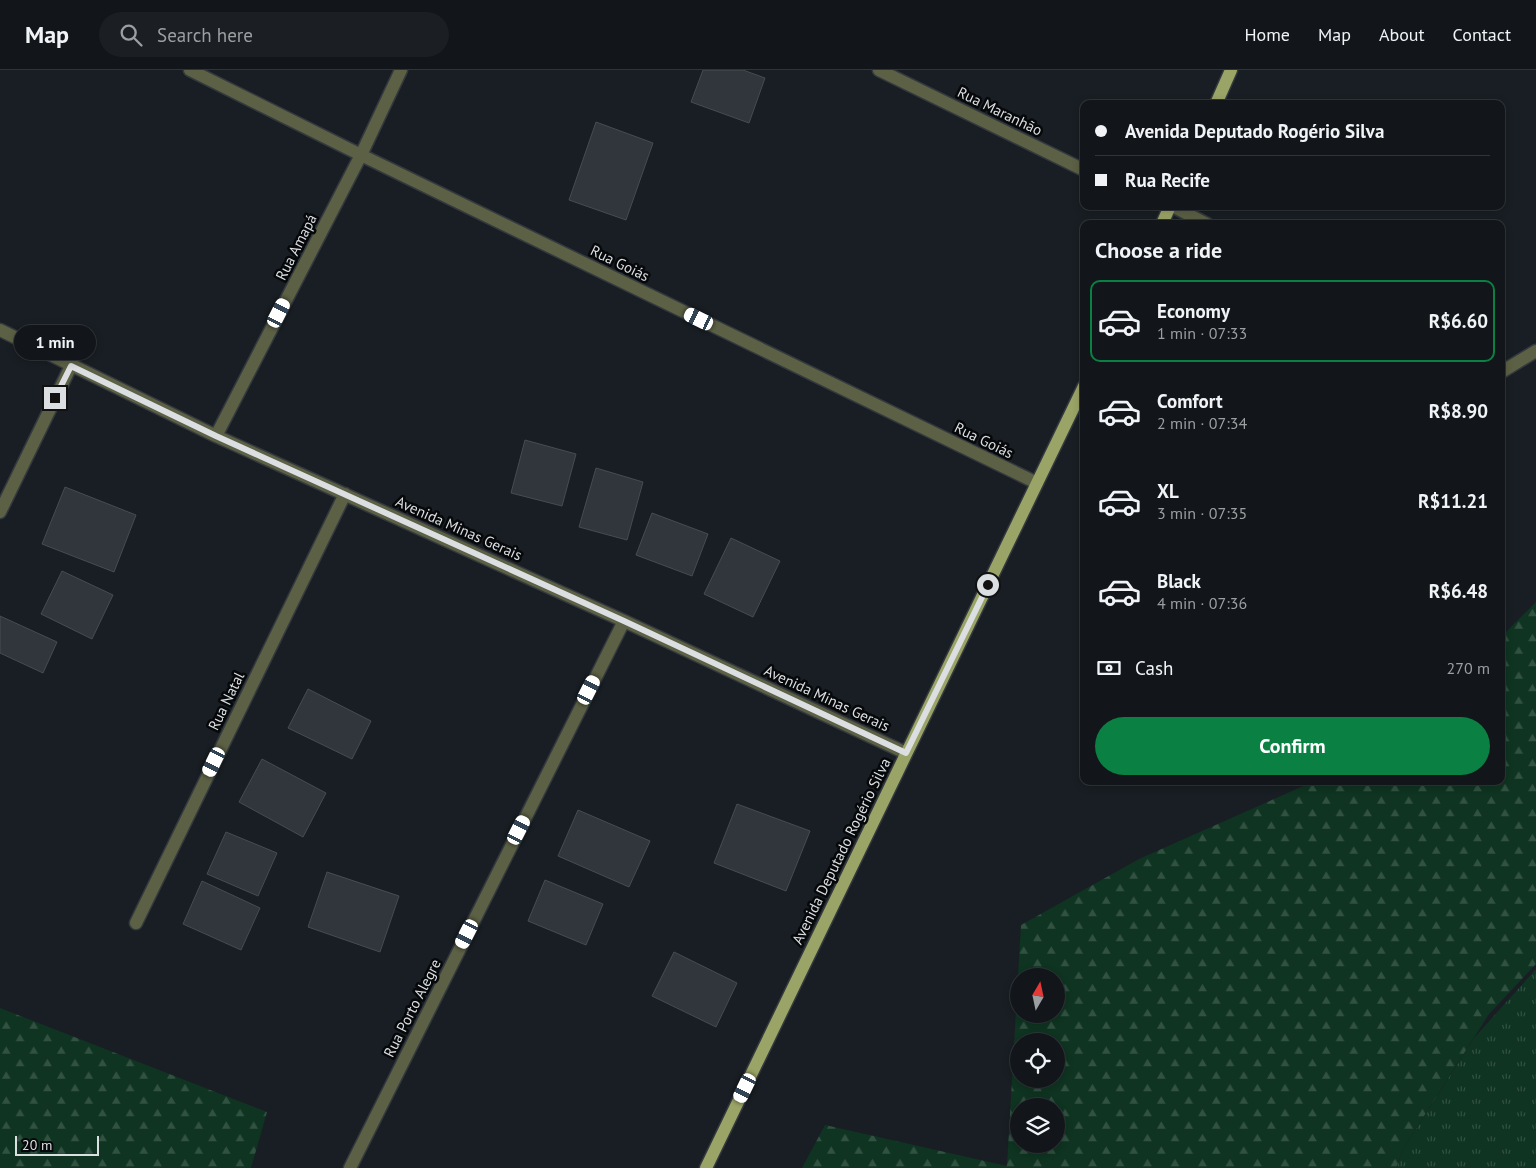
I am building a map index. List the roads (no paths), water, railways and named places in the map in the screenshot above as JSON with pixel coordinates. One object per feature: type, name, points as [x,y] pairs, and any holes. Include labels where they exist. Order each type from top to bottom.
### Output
[{"type":"main road","points":[[1218,100],[1230,70]]},
{"type":"main road","name":"Avenida Deputado Rogério Silva","points":[[706,1168],[1080,394]]},
{"type":"street","name":"Rua Goiás","points":[[190,70],[1037,483]]},
{"type":"street","name":"Rua Amapá","points":[[216,436],[361,155],[401,70]]},
{"type":"street","name":"Rua Maranhão","points":[[879,70],[1080,169]]},
{"type":"street","points":[[1179,210],[1199,220]]},
{"type":"street","name":"Avenida Minas Gerais","points":[[0,330],[216,436],[624,621],[906,753]]},
{"type":"street","points":[[1505,368],[1536,351]]},
{"type":"street","points":[[0,512],[71,366]]},
{"type":"street","name":"Rua Natal","points":[[136,922],[345,494]]},
{"type":"street","name":"Rua Porto Alegre","points":[[350,1168],[624,621]]}]
